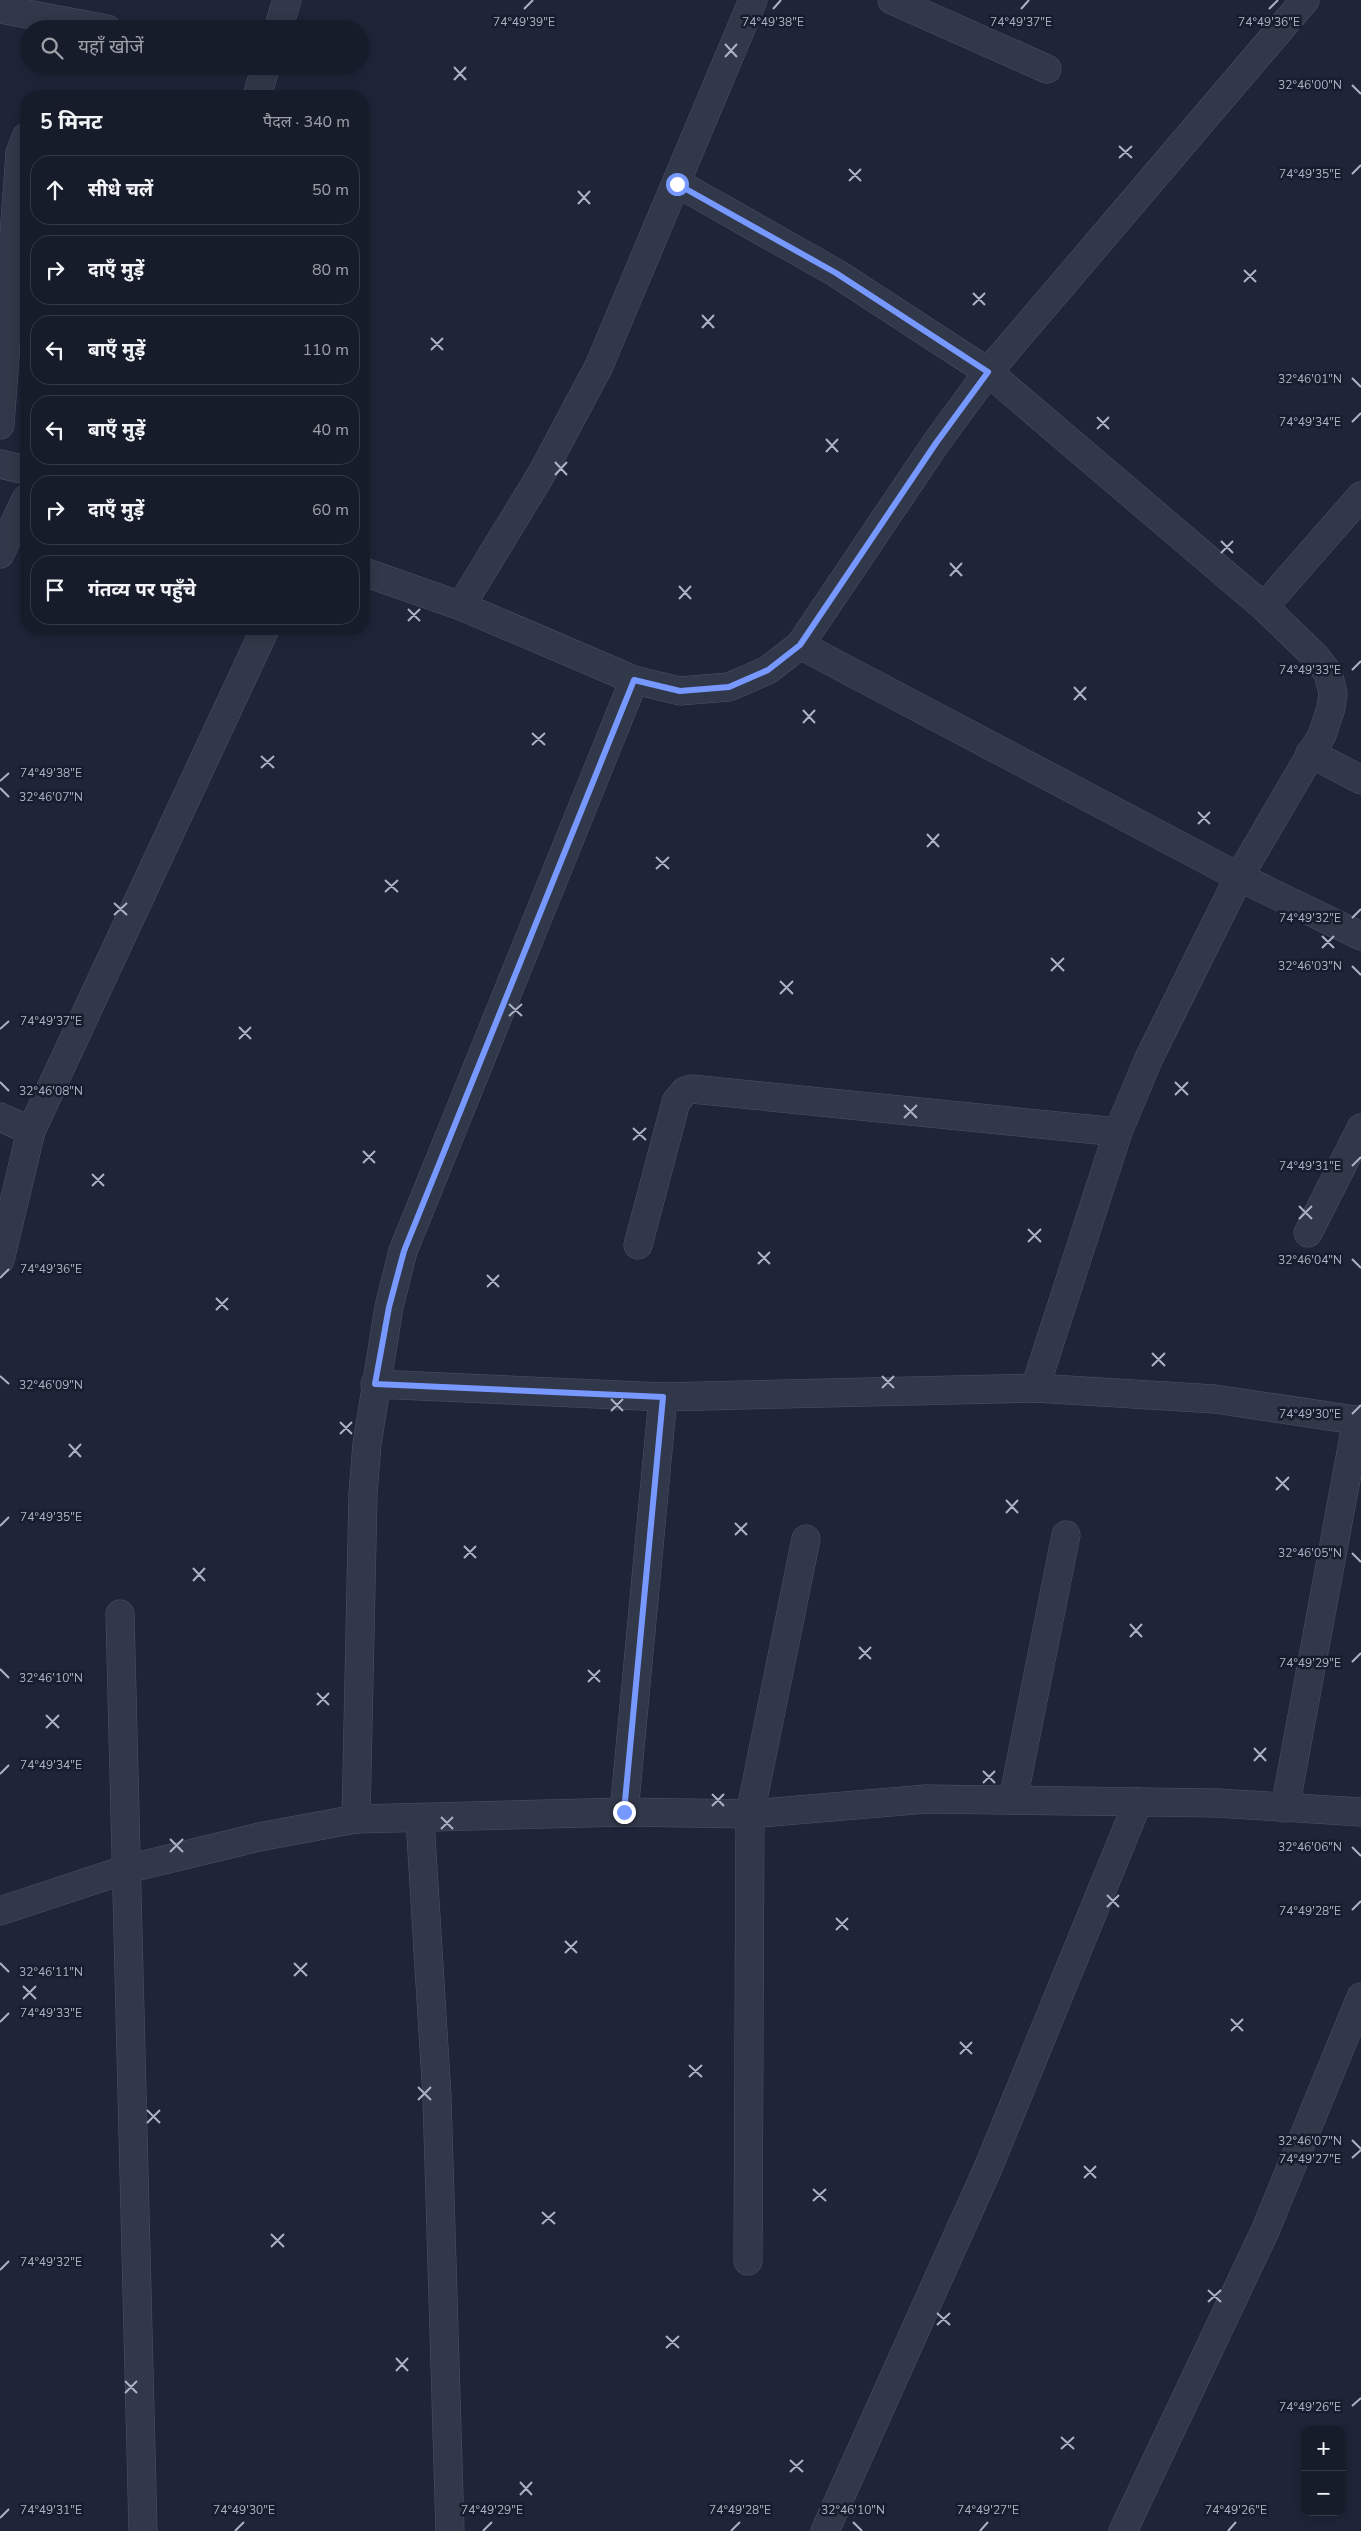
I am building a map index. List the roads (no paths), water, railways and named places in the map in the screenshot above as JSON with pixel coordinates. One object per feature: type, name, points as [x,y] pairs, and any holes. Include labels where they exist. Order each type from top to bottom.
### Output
[{"type":"street","points":[[281,20],[287,0]]},
{"type":"street","points":[[461,606],[542,473],[599,366],[753,0]]},
{"type":"street","points":[[892,0],[1046,69]]},
{"type":"street","points":[[370,574],[461,606],[634,680],[680,691],[729,687],[768,670],[800,645],[936,443],[988,372],[1305,0]]},
{"type":"street","points":[[0,9],[59,20]]},
{"type":"street","points":[[259,90],[263,75]]},
{"type":"street","points":[[0,425],[20,152]]},
{"type":"street","points":[[677,184],[836,273],[988,372],[1264,607],[1316,658],[1328,673],[1333,693],[1331,708],[1322,735],[1239,877],[1149,1058],[1118,1132],[1035,1388]]},
{"type":"street","points":[[0,464],[20,469]]},
{"type":"street","points":[[1264,607],[1361,496]]},
{"type":"street","points":[[0,554],[20,512]]},
{"type":"street","points":[[0,1260],[31,1131],[262,635]]},
{"type":"street","points":[[800,645],[1239,877],[1361,936]]},
{"type":"street","points":[[356,1819],[363,1494],[375,1384],[389,1307],[404,1251],[634,680]]},
{"type":"street","points":[[1310,753],[1361,780]]},
{"type":"street","points":[[638,1245],[676,1102],[685,1090],[692,1088],[1118,1132]]},
{"type":"street","points":[[0,1117],[31,1131]]},
{"type":"street","points":[[1308,1233],[1361,1128]]},
{"type":"street","points":[[375,1384],[663,1397],[1035,1388],[1215,1399],[1359,1421],[1285,1808]]},
{"type":"street","points":[[624,1812],[663,1397]]},
{"type":"street","points":[[1013,1800],[1066,1535]]},
{"type":"street","points":[[748,2261],[750,1814],[806,1539]]},
{"type":"street","points":[[120,1614],[143,2531]]},
{"type":"street","points":[[0,1911],[127,1869],[259,1837],[356,1819],[420,1819],[624,1812],[750,1814],[926,1799],[1218,1803],[1361,1812]]},
{"type":"street","points":[[825,2531],[988,2168],[1138,1802]]},
{"type":"street","points":[[420,1819],[437,2097],[450,2531]]},
{"type":"street","points":[[1122,2531],[1265,2231],[1361,1997]]}]
